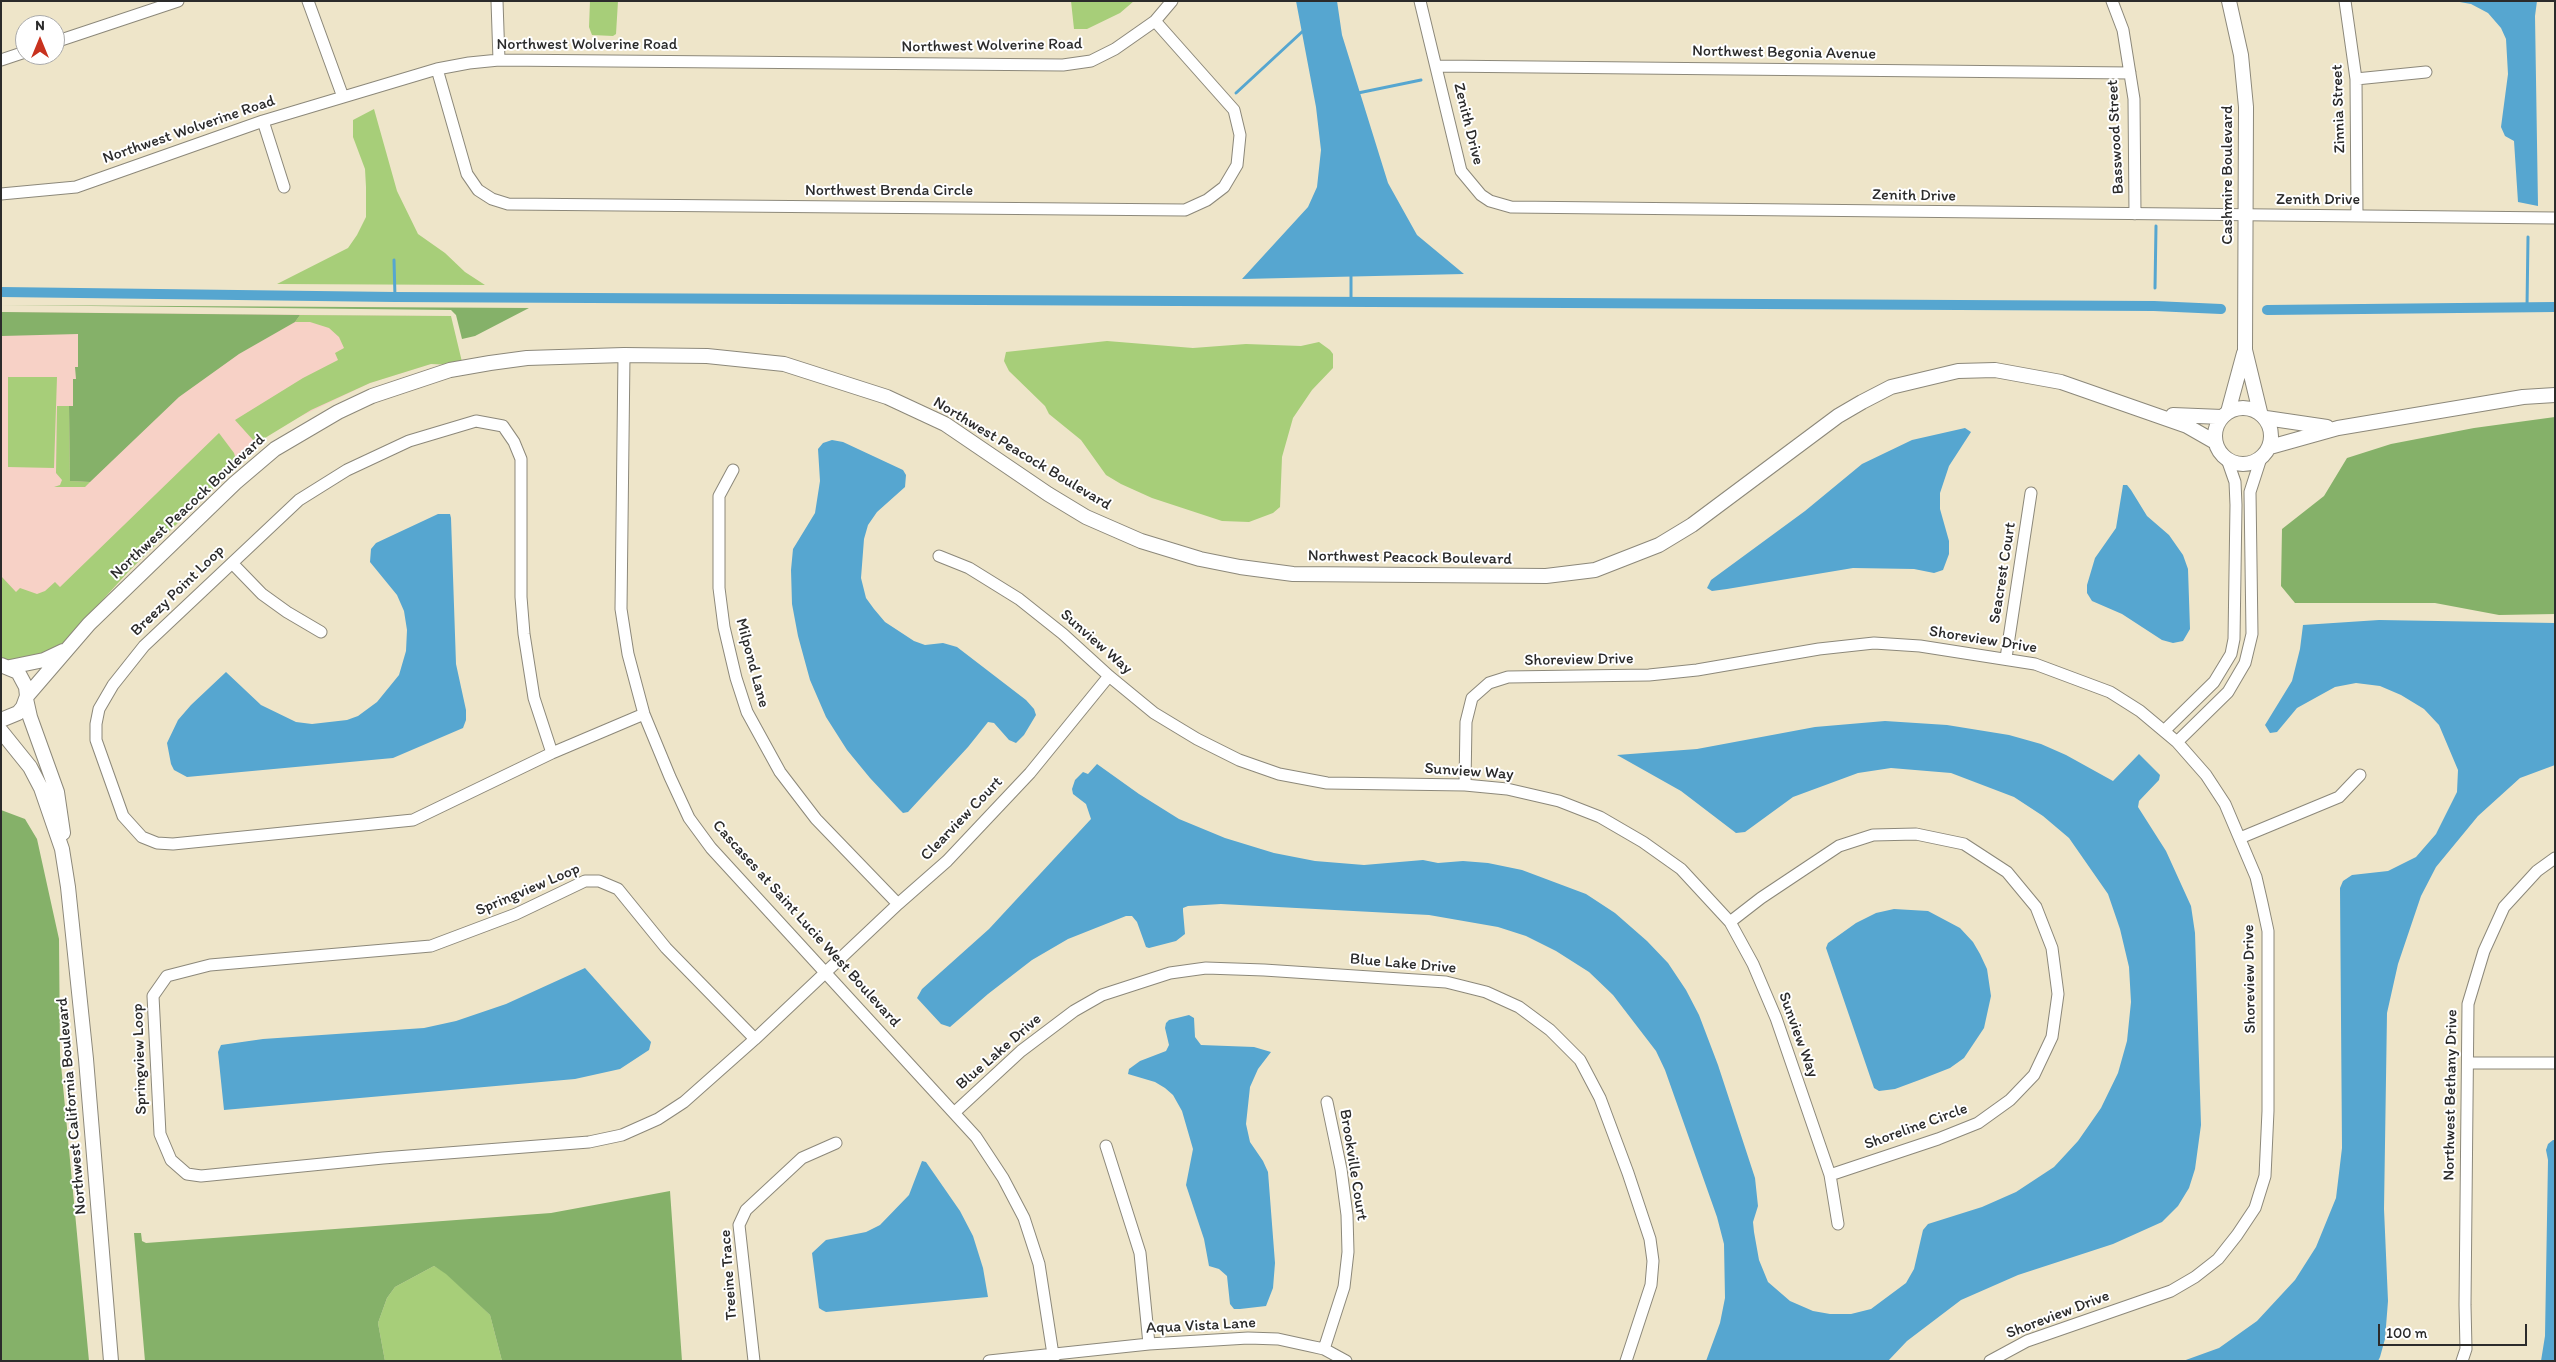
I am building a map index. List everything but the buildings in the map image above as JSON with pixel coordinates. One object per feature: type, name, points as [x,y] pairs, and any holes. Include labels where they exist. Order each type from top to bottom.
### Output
[{"type":"street","points":[[65,39],[178,1]]},
{"type":"street","points":[[308,1],[343,97]]},
{"type":"street","points":[[497,1],[499,60]]},
{"type":"street","name":"Northwest Wolverine Road","points":[[1,194],[76,187],[263,121],[437,69],[469,63],[499,60],[1063,65],[1091,61],[1115,48],[1155,20],[1172,1]]},
{"type":"street","name":"Zenith Drive","points":[[1420,1],[1438,66],[1447,119],[1461,171],[1477,191],[1490,201],[1501,205],[1533,209],[2555,218]]},
{"type":"street","name":"Basswood Street","points":[[2112,1],[2123,30],[2136,126],[2136,214]]},
{"type":"street","name":"Cashmire Boulevard","points":[[2229,1],[2241,55],[2246,107],[2245,350],[2263,415]]},
{"type":"street","name":"Zinnia Street","points":[[2345,1],[2356,79],[2357,216]]},
{"type":"street","name":"Northwest Brenda Circle","points":[[437,69],[467,174],[478,190],[492,199],[508,204],[1185,210],[1207,200],[1224,188],[1237,165],[1240,135],[1234,110],[1155,20]]},
{"type":"street","points":[[1,60],[15,55]]},
{"type":"street","name":"Northwest Begonia Avenue","points":[[1438,66],[2130,73]]},
{"type":"street","points":[[2356,79],[2426,72]]},
{"type":"street","points":[[263,121],[284,187]]},
{"type":"street","name":"Cashmire Boulevard","points":[[2225,414],[2245,350]]},
{"type":"street","name":"Northwest Peacock Boulevard","points":[[1,720],[18,713],[26,697],[66,650],[149,565],[251,468],[281,445],[338,412],[410,382],[450,370],[527,358],[624,354],[743,359],[784,364],[887,397],[945,424],[1048,494],[1086,517],[1141,541],[1240,567],[1293,574],[1546,576],[1595,570],[1659,545],[1692,525],[1838,416],[1862,402],[1892,387],[1958,372],[1995,370],[2061,382],[2187,426],[2215,442]]},
{"type":"street","name":"Cascases at Saint Lucie West Boulevard","points":[[624,354],[621,609],[628,654],[644,714],[689,818],[711,848],[955,1112],[976,1137],[1003,1178],[1024,1218],[1039,1264],[1054,1358]]},
{"type":"street","points":[[2227,459],[2246,464],[2266,453],[2338,428],[2524,397],[2555,395]]},
{"type":"street","points":[[2165,730],[2214,682],[2224,669],[2231,654],[2234,639],[2235,482],[2227,459],[2220,452],[2215,442],[2215,432],[2225,414],[2243,407],[2263,415],[2304,426],[2338,428]]},
{"type":"street","name":"Northwest Peacock Boulevard","points":[[2150,412],[2192,418],[2225,414]]},
{"type":"street","points":[[2177,742],[2228,692],[2246,663],[2252,634],[2250,492],[2272,441],[2270,426],[2263,415]]},
{"type":"street","name":"Breezy Point Loop","points":[[552,753],[534,698],[524,634],[521,597],[521,459],[514,442],[503,426],[476,421],[409,441],[347,470],[299,500],[144,646],[113,684],[98,709],[96,740],[123,816],[142,837],[157,843],[173,844],[413,820],[552,753],[644,714]]},
{"type":"street","name":"Milpond Lane","points":[[733,470],[719,496],[719,588],[724,627],[736,678],[747,712],[780,772],[816,818],[898,904]]},
{"type":"street","name":"Seacrest Court","points":[[2006,658],[2031,493]]},
{"type":"street","name":"Sunview Way","points":[[939,556],[969,568],[1019,599],[1063,634],[1109,676],[1154,713],[1197,739],[1239,760],[1279,774],[1326,783],[1465,785],[1524,793],[1558,801],[1600,817],[1643,842],[1681,870],[1730,922],[1753,964],[1776,1018],[1830,1175],[1838,1224]]},
{"type":"street","points":[[2235,561],[2251,560]]},
{"type":"street","points":[[232,563],[262,594],[287,612],[321,632]]},
{"type":"street","name":"Shoreview Drive","points":[[1465,785],[1466,722],[1472,698],[1489,683],[1508,677],[1649,675],[1697,670],[1819,649],[1874,643],[1920,646],[2035,664],[2110,692],[2140,711],[2177,742],[2206,775],[2225,804],[2256,877],[2268,931],[2265,1176],[2255,1208],[2218,1258],[2195,1277],[2171,1291],[2027,1341],[1990,1361]]},
{"type":"street","name":"Northwest Peacock Boulevard","points":[[6,666],[35,662],[66,650]]},
{"type":"street","name":"Northwest California Boulevard","points":[[6,666],[23,679],[30,717],[56,792],[63,828],[62,849],[86,1059],[111,1361]]},
{"type":"street","name":"Clearview Court","points":[[826,972],[946,861],[1030,773],[1109,676]]},
{"type":"street","name":"Northwest California Boulevard","points":[[1,731],[30,767],[41,788],[62,849]]},
{"type":"street","points":[[2240,838],[2339,797],[2360,775]]},
{"type":"street","name":"Shoreline Circle","points":[[1730,922],[1761,898],[1839,846],[1872,835],[1916,834],[1964,844],[2007,872],[2036,908],[2052,948],[2058,994],[2052,1037],[2034,1075],[2010,1100],[1978,1123],[1938,1139],[1830,1175]]},
{"type":"street","name":"Northwest Bethany Drive","points":[[2462,1361],[2466,1349],[2468,1004],[2484,951],[2504,907],[2537,871],[2555,858]]},
{"type":"street","name":"Springview Loop","points":[[755,1039],[666,948],[618,889],[599,881],[585,881],[516,914],[431,946],[210,965],[167,976],[153,996],[160,1134],[171,1160],[187,1174],[201,1176],[383,1158],[588,1142],[622,1135],[658,1119],[684,1102],[755,1039],[826,972]]},
{"type":"street","name":"Blue Lake Drive","points":[[955,1112],[1021,1051],[1074,1011],[1102,995],[1170,973],[1206,968],[1264,970],[1446,982],[1486,992],[1519,1007],[1550,1030],[1580,1060],[1600,1098],[1650,1239],[1653,1261],[1651,1285],[1626,1361]]},
{"type":"street","points":[[2468,1062],[2555,1063]]},
{"type":"street","name":"Brookville Court","points":[[1324,1350],[1344,1287],[1348,1252],[1347,1216],[1341,1169],[1327,1102]]},
{"type":"street","name":"Treeine Trace","points":[[754,1361],[739,1225],[746,1210],[802,1158],[836,1143]]},
{"type":"street","points":[[1106,1146],[1140,1253],[1149,1344]]},
{"type":"street","name":"Aqua Vista Lane","points":[[1054,1358],[1149,1344],[1248,1338],[1278,1339],[1324,1350],[1346,1361]]},
{"type":"street","points":[[988,1361],[1054,1358]]},
{"type":"shaded area","points":[[1,312],[451,316],[453,365],[431,364],[370,383],[293,420],[260,441],[129,571],[68,638],[4,658],[1,656]]},
{"type":"green space","points":[[590,1],[618,1],[616,34],[613,36],[592,35],[589,27]]},
{"type":"green space","points":[[1071,1],[1134,1],[1120,13],[1087,29],[1074,29]]},
{"type":"green space","points":[[374,109],[397,191],[418,234],[445,253],[465,272],[485,285],[277,284],[348,248],[357,235],[366,217],[366,187],[365,169],[353,137],[353,120]]},
{"type":"green space","points":[[1,305],[529,308],[475,336],[462,339],[456,315],[451,310]]},
{"type":"green space","points":[[2,312],[300,315],[295,322],[239,354],[179,397],[90,482],[70,481],[69,406],[73,406],[73,379],[76,379],[75,367],[78,367],[78,334],[2,336]]},
{"type":"green space","points":[[300,315],[451,316],[462,362],[453,365],[431,364],[370,383],[311,410],[260,441],[253,440],[235,420],[303,378],[338,360],[335,353],[344,348],[339,337],[329,328],[310,322],[295,322]]},
{"type":"green space","points":[[1107,341],[1193,348],[1246,344],[1301,346],[1319,342],[1330,350],[1333,354],[1333,368],[1312,390],[1293,418],[1282,457],[1280,507],[1273,513],[1249,522],[1222,521],[1152,498],[1121,484],[1106,475],[1081,440],[1049,414],[1045,406],[1009,371],[1004,361],[1006,352]]},
{"type":"green space","points":[[8,377],[57,377],[54,468],[8,467]]},
{"type":"green space","points":[[57,406],[69,406],[70,481],[90,482],[85,487],[54,487],[60,485],[62,480],[56,473]]},
{"type":"green space","points":[[2555,417],[2555,614],[2499,615],[2435,603],[2295,603],[2281,586],[2282,529],[2324,496],[2347,458],[2391,444],[2474,428]]},
{"type":"green space","points":[[219,433],[234,453],[237,463],[234,468],[129,571],[58,649],[44,655],[10,661],[1,657],[1,576],[16,592],[20,588],[37,594],[45,591],[55,582],[60,587]]},
{"type":"green space","points":[[1,810],[25,819],[37,839],[59,939],[60,1054],[89,1361],[1,1361]]},
{"type":"green space","points":[[670,1191],[682,1361],[502,1361],[490,1315],[446,1274],[434,1266],[395,1287],[387,1298],[378,1323],[385,1361],[145,1361],[134,1233],[141,1233],[142,1241],[146,1243],[551,1213]]},
{"type":"green space","points":[[434,1266],[446,1273],[490,1315],[502,1361],[385,1361],[378,1323],[387,1298],[395,1287]]},
{"type":"water","points":[[1296,1],[1337,1],[1342,35],[1388,183],[1417,235],[1464,274],[1242,279],[1308,207],[1317,187],[1321,150],[1316,107]]},
{"type":"water","points":[[2454,1],[2537,1],[2535,16],[2538,206],[2518,202],[2514,141],[2505,136],[2501,127],[2508,74],[2506,39],[2501,28],[2488,13],[2471,4]]},
{"type":"water","points":[[1965,428],[1971,432],[1949,466],[1940,493],[1940,509],[1949,541],[1949,554],[1943,570],[1934,573],[1914,569],[1853,568],[1727,589],[1712,591],[1707,588],[1711,580],[1805,511],[1862,464],[1912,440]]},
{"type":"water","points":[[832,440],[843,442],[903,470],[906,475],[905,487],[877,512],[868,525],[864,539],[861,578],[866,598],[874,609],[885,622],[914,641],[925,645],[943,643],[957,647],[1026,700],[1034,709],[1036,715],[1024,735],[1016,743],[1009,740],[994,723],[988,722],[968,747],[908,812],[903,813],[847,750],[826,717],[810,680],[798,636],[792,604],[791,570],[793,549],[815,513],[820,481],[818,449],[823,443]]},
{"type":"water","points":[[2123,485],[2127,485],[2147,516],[2169,535],[2183,555],[2188,569],[2190,629],[2183,641],[2173,643],[2162,640],[2122,614],[2092,601],[2087,593],[2087,585],[2095,558],[2116,528]]},
{"type":"water","points":[[438,514],[450,514],[451,518],[456,664],[466,710],[466,720],[463,728],[393,758],[187,777],[174,770],[167,743],[178,720],[226,672],[261,705],[296,722],[312,724],[347,720],[358,716],[377,702],[399,675],[406,651],[407,630],[404,611],[397,595],[370,562],[371,549],[376,543]]},
{"type":"water","points":[[2379,620],[2555,623],[2555,765],[2520,778],[2478,816],[2436,867],[2421,896],[2398,964],[2387,1013],[2384,1209],[2388,1301],[2385,1339],[2378,1361],[2183,1361],[2219,1348],[2257,1321],[2295,1280],[2316,1247],[2336,1198],[2342,1148],[2340,888],[2343,881],[2352,875],[2388,871],[2416,857],[2436,834],[2457,792],[2458,770],[2439,725],[2424,709],[2401,695],[2380,686],[2356,683],[2335,687],[2297,708],[2277,732],[2270,733],[2265,725],[2292,681],[2300,649],[2303,625]]},
{"type":"water","points":[[1885,721],[1947,725],[2009,735],[2041,744],[2066,755],[2113,781],[2139,754],[2160,775],[2159,780],[2139,801],[2138,807],[2166,851],[2191,906],[2195,933],[2201,1125],[2195,1169],[2189,1188],[2178,1206],[2162,1222],[2113,1244],[2018,1275],[1961,1300],[1907,1341],[1888,1361],[1706,1361],[1720,1323],[1725,1298],[1724,1244],[1717,1217],[1665,1070],[1656,1051],[1613,995],[1589,972],[1556,951],[1526,936],[1498,927],[1429,915],[1221,904],[1188,906],[1183,908],[1185,934],[1176,941],[1149,948],[1146,947],[1137,922],[1132,916],[1126,916],[1068,939],[1032,960],[988,994],[950,1027],[941,1024],[917,998],[922,989],[989,929],[1091,819],[1086,804],[1073,794],[1072,789],[1075,780],[1083,772],[1088,774],[1097,764],[1139,794],[1179,819],[1225,838],[1274,853],[1315,861],[1364,865],[1423,860],[1438,863],[1463,861],[1488,863],[1522,870],[1586,894],[1615,913],[1647,941],[1668,963],[1686,990],[1699,1015],[1718,1065],[1755,1178],[1758,1206],[1753,1222],[1754,1232],[1759,1260],[1768,1282],[1790,1301],[1813,1311],[1830,1314],[1851,1314],[1871,1309],[1906,1283],[1914,1269],[1923,1230],[1928,1224],[1982,1207],[2016,1192],[2054,1167],[2078,1141],[2101,1108],[2118,1073],[2127,1041],[2131,1002],[2129,967],[2120,929],[2108,894],[2069,838],[2043,816],[2014,797],[1951,773],[1891,768],[1858,773],[1793,797],[1745,832],[1736,833],[1681,791],[1617,755],[1697,749],[1815,727]]},
{"type":"water","points":[[1894,909],[1928,911],[1960,928],[1973,942],[1987,969],[1991,996],[1984,1028],[1964,1058],[1950,1068],[1922,1079],[1895,1089],[1879,1091],[1874,1088],[1826,948],[1828,943],[1856,923],[1876,913]]},
{"type":"water","points":[[585,968],[651,1042],[649,1050],[620,1069],[575,1079],[224,1110],[218,1052],[221,1045],[263,1039],[424,1028],[456,1021],[506,1004]]},
{"type":"water","points":[[1189,1015],[1194,1018],[1195,1037],[1201,1045],[1254,1047],[1271,1052],[1258,1069],[1250,1087],[1246,1124],[1250,1142],[1268,1172],[1275,1263],[1273,1288],[1266,1306],[1234,1309],[1230,1304],[1227,1276],[1219,1269],[1209,1266],[1204,1239],[1186,1185],[1193,1149],[1182,1111],[1173,1095],[1165,1088],[1155,1082],[1128,1074],[1129,1069],[1140,1061],[1166,1051],[1169,1045],[1165,1028],[1169,1020]]},
{"type":"water","points":[[2555,1140],[2555,1361],[2541,1361],[2545,1336],[2548,1160],[2546,1150],[2548,1144]]},
{"type":"water","points":[[922,1161],[926,1162],[960,1211],[973,1236],[983,1268],[988,1297],[826,1312],[819,1308],[812,1253],[826,1240],[866,1232],[880,1225],[909,1195]]},
{"type":"waterway","points":[[1236,93],[1303,31]]},
{"type":"waterway","points":[[1358,93],[1421,80]]},
{"type":"waterway","points":[[2155,288],[2156,226]]},
{"type":"waterway","points":[[2527,307],[2528,237]]},
{"type":"waterway","points":[[394,260],[395,297]]},
{"type":"waterway","points":[[1351,273],[1351,303]]},
{"type":"waterway","points":[[1,292],[395,297],[2154,306],[2221,309]]},
{"type":"waterway","points":[[2267,310],[2555,307]]}]
